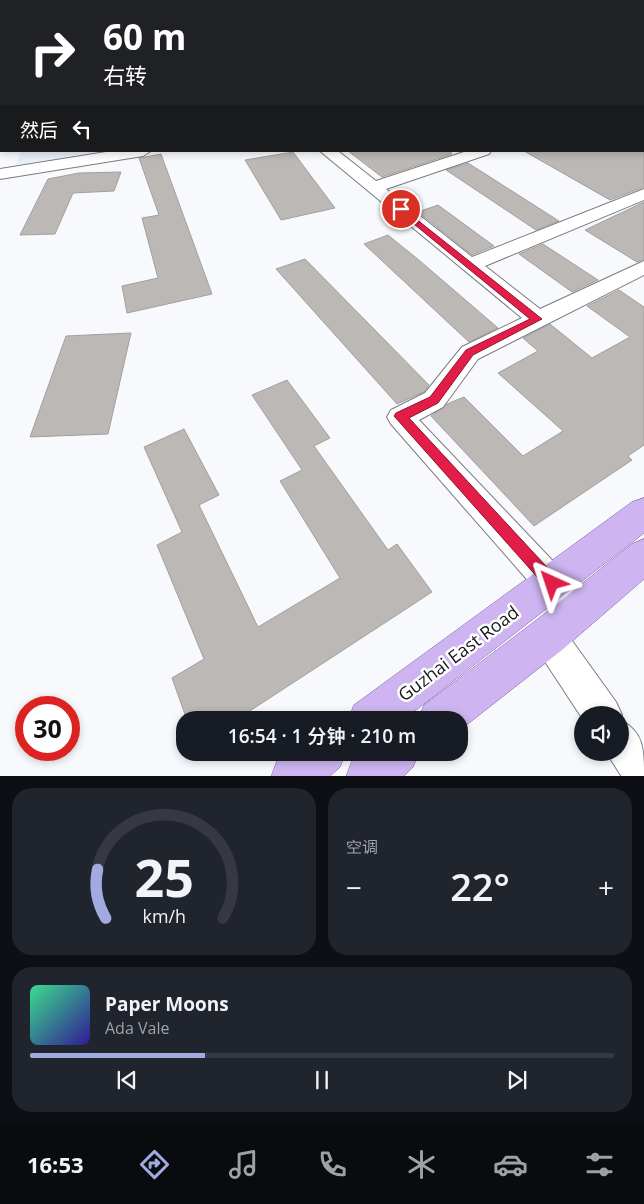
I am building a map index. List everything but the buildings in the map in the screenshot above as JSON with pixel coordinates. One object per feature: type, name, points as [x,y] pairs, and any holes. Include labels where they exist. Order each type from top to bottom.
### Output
[{"type":"main road","name":"Guzhai East Road","points":[[380,711],[644,513]]},
{"type":"main road","points":[[451,711],[548,636],[644,556]]},
{"type":"main road","points":[[293,776],[313,761]]},
{"type":"main road","points":[[368,776],[387,761]]},
{"type":"street","points":[[0,174],[137,152]]},
{"type":"street","points":[[329,152],[537,319]]},
{"type":"street","points":[[374,187],[480,152]]},
{"type":"street","points":[[470,265],[644,194]]},
{"type":"street","points":[[577,611],[400,416],[434,400],[470,353],[644,268]]},
{"type":"street","points":[[548,636],[597,706]]},
{"type":"street","points":[[629,752],[644,773]]},
{"type":"shaded area","points":[[21,152],[95,152],[16,165]]},
{"type":"route","points":[[401,209],[537,319],[470,353],[434,400],[400,416],[552,583]]}]
